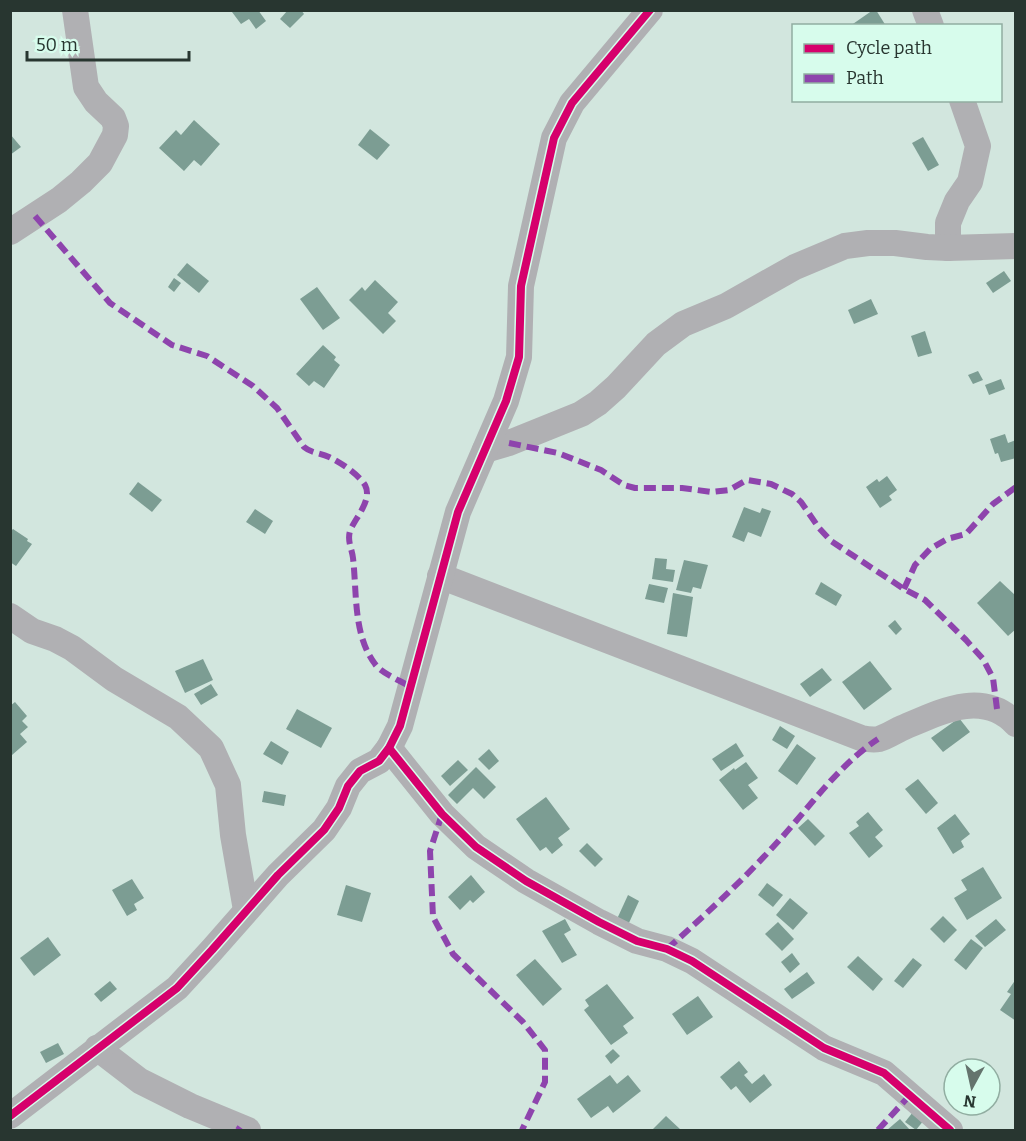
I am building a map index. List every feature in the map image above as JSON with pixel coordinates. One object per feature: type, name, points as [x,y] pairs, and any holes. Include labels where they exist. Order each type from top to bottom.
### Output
[{"type":"street","points":[[10,232],[59,200],[81,182],[100,163],[115,135],[117,126],[113,118],[96,102],[86,87],[75,10]]},
{"type":"street","points":[[10,1116],[177,988],[246,910],[324,830],[339,808],[348,786],[360,771],[379,761],[389,748],[400,726],[458,512],[506,401],[519,357],[521,286],[554,138],[572,103],[650,10]]},
{"type":"street","points":[[948,248],[948,223],[957,201],[970,182],[978,146],[963,102]]},
{"type":"street","points":[[484,450],[580,414],[598,403],[644,356],[669,333],[683,324],[726,306],[795,267],[845,246],[868,243],[948,248],[1016,246]]},
{"type":"street","points":[[440,576],[861,738],[878,739],[959,706],[978,705],[997,709],[1016,724]]},
{"type":"street","points":[[10,616],[32,631],[72,648],[114,679],[178,717],[212,748],[228,785],[233,835],[246,910]]},
{"type":"street","points":[[389,748],[442,814],[476,847],[526,881],[599,922],[637,942],[667,949],[692,962],[824,1048],[884,1073],[950,1131]]},
{"type":"street","points":[[97,1048],[140,1081],[248,1131]]},
{"type":"building","points":[[233,10],[258,10],[266,21],[256,29],[249,19],[241,24],[232,12]]},
{"type":"building","points":[[288,10],[301,10],[304,14],[290,28],[280,19]]},
{"type":"building","points":[[876,10],[885,24],[853,24]]},
{"type":"building","points":[[194,120],[220,144],[201,166],[194,160],[184,171],[159,148],[176,130],[181,135]]},
{"type":"building","points":[[370,129],[390,145],[377,160],[358,145]]},
{"type":"building","points":[[10,134],[21,147],[10,155]]},
{"type":"building","points":[[923,137],[939,165],[928,171],[912,143]]},
{"type":"building","points":[[187,263],[209,281],[199,293],[177,275]]},
{"type":"building","points":[[1004,271],[1011,281],[993,293],[986,283]]},
{"type":"building","points":[[174,278],[181,283],[174,292],[168,287]]},
{"type":"building","points":[[375,280],[398,302],[388,313],[396,321],[383,334],[349,300],[362,287],[365,291]]},
{"type":"building","points":[[317,287],[340,318],[323,330],[300,299]]},
{"type":"building","points":[[871,299],[878,314],[854,324],[848,310]]},
{"type":"building","points":[[925,331],[932,353],[918,357],[911,336]]},
{"type":"building","points":[[323,345],[336,357],[334,360],[340,365],[324,388],[314,381],[309,386],[296,374]]},
{"type":"building","points":[[978,371],[983,380],[973,384],[968,375]]},
{"type":"building","points":[[1001,379],[1005,389],[989,395],[985,385]]},
{"type":"building","points":[[1005,434],[1008,443],[1016,440],[1016,458],[1001,462],[998,453],[995,454],[990,439]]},
{"type":"building","points":[[887,476],[897,490],[889,496],[892,500],[880,508],[866,487],[877,479],[879,482]]},
{"type":"building","points":[[138,482],[162,500],[152,512],[129,494]]},
{"type":"building","points":[[744,507],[760,513],[762,508],[771,511],[761,537],[748,532],[744,542],[732,537]]},
{"type":"building","points":[[255,509],[273,521],[265,534],[246,522]]},
{"type":"building","points":[[13,529],[32,544],[16,566],[10,562],[10,532]]},
{"type":"building","points":[[655,558],[667,559],[666,569],[675,570],[673,582],[652,579]]},
{"type":"building","points":[[684,560],[708,565],[701,589],[693,587],[691,593],[676,590]]},
{"type":"building","points":[[1000,581],[1016,596],[1016,629],[1008,636],[977,603]]},
{"type":"building","points":[[821,582],[842,595],[836,606],[815,594]]},
{"type":"building","points":[[649,584],[668,588],[664,603],[645,599]]},
{"type":"building","points":[[673,593],[693,597],[687,637],[667,634]]},
{"type":"building","points":[[895,620],[902,629],[896,635],[888,626]]},
{"type":"building","points":[[203,659],[213,680],[185,693],[175,671]]},
{"type":"building","points":[[870,661],[892,689],[864,710],[842,682]]},
{"type":"building","points":[[822,668],[832,680],[810,697],[800,684]]},
{"type":"building","points":[[211,684],[218,695],[201,705],[194,694]]},
{"type":"building","points":[[15,702],[27,716],[22,721],[28,727],[20,734],[27,742],[12,755],[10,706]]},
{"type":"building","points":[[297,709],[332,728],[321,748],[286,729]]},
{"type":"building","points":[[959,718],[970,732],[943,752],[931,738]]},
{"type":"building","points":[[780,726],[795,736],[787,749],[772,740]]},
{"type":"building","points":[[271,741],[289,752],[282,765],[263,754]]},
{"type":"building","points":[[736,743],[744,756],[721,771],[712,759]]},
{"type":"building","points":[[797,744],[816,758],[797,785],[778,771]]},
{"type":"building","points":[[489,749],[499,761],[489,770],[478,759]]},
{"type":"building","points":[[458,760],[468,770],[450,786],[441,776]]},
{"type":"building","points":[[746,762],[758,778],[748,785],[758,798],[743,810],[719,780]]},
{"type":"building","points":[[476,767],[496,787],[484,799],[473,788],[457,804],[448,795]]},
{"type":"building","points":[[918,779],[938,803],[926,814],[905,789]]},
{"type":"building","points":[[264,791],[286,795],[284,806],[262,802]]},
{"type":"building","points":[[546,797],[570,829],[558,838],[563,845],[552,854],[546,847],[540,851],[516,819]]},
{"type":"building","points":[[868,812],[883,830],[875,837],[883,846],[869,858],[849,833],[859,826],[856,822]]},
{"type":"building","points":[[955,814],[970,834],[961,841],[964,847],[953,854],[937,828]]},
{"type":"building","points":[[808,819],[825,836],[815,846],[798,828]]},
{"type":"building","points":[[587,843],[603,859],[595,867],[579,851]]},
{"type":"building","points":[[983,867],[1002,898],[967,920],[954,898],[967,890],[961,880]]},
{"type":"building","points":[[471,875],[485,892],[473,903],[470,900],[460,910],[448,897]]},
{"type":"building","points":[[132,879],[144,898],[134,904],[137,910],[127,916],[112,890]]},
{"type":"building","points":[[767,883],[783,895],[773,907],[758,895]]},
{"type":"building","points":[[346,885],[371,893],[362,922],[337,915]]},
{"type":"building","points":[[628,895],[639,901],[628,925],[617,919]]},
{"type":"building","points":[[790,898],[808,913],[793,930],[776,915]]},
{"type":"building","points":[[943,916],[957,930],[944,943],[930,929]]},
{"type":"building","points":[[565,919],[571,930],[564,934],[577,955],[562,963],[542,931]]},
{"type":"building","points":[[996,919],[1006,930],[985,947],[975,936]]},
{"type":"building","points":[[778,922],[794,939],[782,951],[765,934]]},
{"type":"building","points":[[48,937],[61,955],[34,976],[20,958]]},
{"type":"building","points":[[971,939],[983,948],[966,970],[954,960]]},
{"type":"building","points":[[792,953],[800,964],[790,973],[781,962]]},
{"type":"building","points":[[858,956],[883,979],[873,991],[847,967]]},
{"type":"building","points":[[913,958],[922,965],[903,988],[894,981]]},
{"type":"building","points":[[535,959],[562,989],[543,1006],[516,975]]},
{"type":"building","points":[[807,972],[815,983],[792,999],[784,989]]},
{"type":"building","points":[[1016,979],[1016,1021],[1000,1010],[1011,994],[1007,992]]},
{"type":"building","points":[[110,981],[117,989],[101,1002],[94,994]]},
{"type":"building","points":[[607,984],[634,1018],[623,1026],[628,1033],[611,1045],[584,1010],[589,1006],[585,1000]]},
{"type":"building","points":[[698,996],[713,1017],[687,1035],[672,1014]]},
{"type":"building","points":[[58,1043],[64,1054],[46,1063],[40,1052]]},
{"type":"building","points":[[613,1049],[620,1056],[611,1064],[605,1056]]},
{"type":"building","points":[[739,1061],[748,1072],[744,1075],[752,1084],[764,1074],[772,1085],[750,1103],[736,1086],[731,1090],[720,1077]]},
{"type":"building","points":[[610,1075],[617,1084],[628,1075],[641,1091],[613,1113],[608,1106],[591,1118],[577,1099]]},
{"type":"building","points":[[917,1107],[928,1115],[916,1130],[905,1122]]},
{"type":"building","points":[[666,1116],[681,1130],[652,1130]]},
{"type":"building","points":[[900,1119],[910,1130],[887,1130]]},
{"type":"marked path","points":[[35,216],[110,303],[172,345],[207,356],[253,386],[277,408],[304,447],[338,462],[362,481],[367,497],[350,531],[349,538],[359,627],[368,653],[375,664],[409,686]]},
{"type":"marked path","points":[[509,443],[558,453],[601,470],[624,485],[635,488],[682,488],[712,492],[729,490],[747,480],[771,484],[792,494],[801,502],[831,541],[904,589],[925,600],[966,640],[983,659],[993,678],[997,709]]},
{"type":"marked path","points":[[904,589],[915,565],[930,549],[947,539],[966,534],[993,504],[1016,487]]},
{"type":"marked path","points":[[667,949],[748,873],[849,762],[878,739]]},
{"type":"marked path","points":[[442,814],[430,851],[433,917],[453,954],[523,1022],[545,1050],[545,1082],[522,1130]]},
{"type":"marked path","points":[[878,1130],[910,1095]]},
{"type":"cycle path","points":[[10,1116],[177,988],[278,875],[324,830],[339,808],[348,786],[360,771],[379,761],[389,748],[400,726],[458,512],[506,401],[519,357],[521,286],[554,138],[572,103],[650,10]]},
{"type":"cycle path","points":[[389,748],[442,814],[476,847],[526,881],[599,922],[637,941],[667,949],[692,961],[824,1048],[884,1073],[950,1130]]}]
